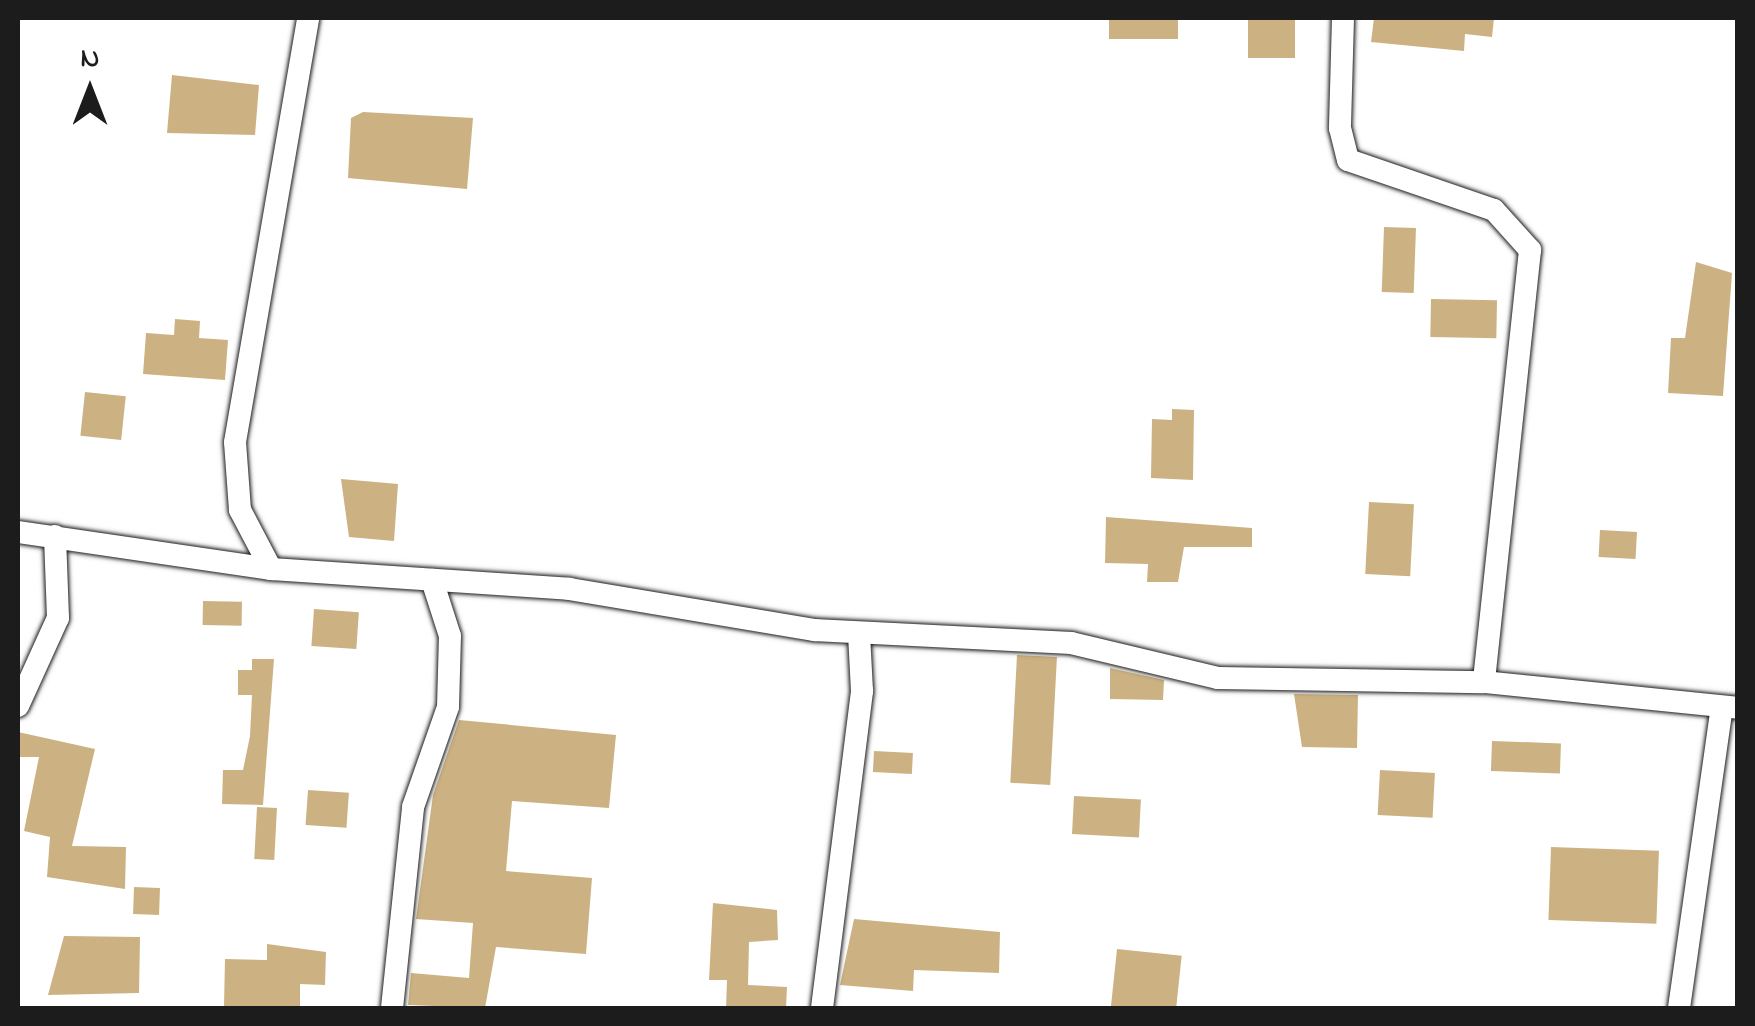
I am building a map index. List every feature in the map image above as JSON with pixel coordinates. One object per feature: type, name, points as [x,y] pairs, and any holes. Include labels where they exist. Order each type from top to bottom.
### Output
[{"type":"street","points":[[272,569],[240,510],[235,442],[308,18]]},
{"type":"street","points":[[1343,18],[1340,128],[1348,160],[1494,210],[1530,250],[1484,682]]},
{"type":"street","points":[[18,532],[272,569],[569,589],[860,634],[1071,643],[1218,678],[1484,682],[1730,708],[1679,1008]]},
{"type":"street","points":[[18,706],[58,618],[56,536]]},
{"type":"street","points":[[392,1008],[413,807],[448,707],[450,636],[432,580]]},
{"type":"street","points":[[822,1008],[862,691],[860,634]]},
{"type":"building","points":[[1109,18],[1178,18],[1178,39],[1109,39]]},
{"type":"building","points":[[1248,18],[1295,18],[1295,58],[1248,58]]},
{"type":"building","points":[[1374,18],[1494,18],[1492,37],[1465,34],[1464,51],[1371,42]]},
{"type":"building","points":[[172,75],[259,85],[255,135],[167,133]]},
{"type":"building","points":[[363,112],[473,118],[467,189],[348,178],[351,118]]},
{"type":"building","points":[[1384,227],[1416,228],[1414,293],[1382,292]]},
{"type":"building","points":[[1696,262],[1732,273],[1723,396],[1668,393],[1671,338],[1685,338]]},
{"type":"building","points":[[1431,299],[1497,300],[1496,338],[1430,337]]},
{"type":"building","points":[[175,319],[200,321],[199,338],[228,340],[225,380],[143,374],[146,333],[174,335]]},
{"type":"building","points":[[85,392],[126,396],[121,440],[80,436]]},
{"type":"building","points":[[1172,409],[1194,410],[1193,480],[1151,478],[1152,419],[1172,420]]},
{"type":"building","points":[[341,479],[398,484],[394,541],[349,537]]},
{"type":"building","points":[[1369,502],[1414,504],[1410,576],[1365,574]]},
{"type":"building","points":[[1106,517],[1252,528],[1252,547],[1184,547],[1178,582],[1147,582],[1148,564],[1105,563]]},
{"type":"building","points":[[1600,530],[1637,532],[1636,559],[1599,557]]},
{"type":"building","points":[[203,601],[242,602],[242,626],[203,625]]},
{"type":"building","points":[[314,609],[359,612],[356,649],[311,646]]},
{"type":"building","points":[[1017,655],[1057,657],[1050,785],[1010,783]]},
{"type":"building","points":[[252,659],[274,659],[263,805],[222,804],[223,770],[243,770],[252,695],[238,695],[238,670],[252,670]]},
{"type":"building","points":[[1110,668],[1164,680],[1163,700],[1110,699]]},
{"type":"building","points":[[1294,694],[1358,695],[1357,748],[1302,747]]},
{"type":"building","points":[[459,720],[616,735],[609,808],[512,801],[506,871],[592,878],[586,954],[496,947],[485,1008],[408,1005],[411,973],[469,978],[473,923],[416,919],[433,795]]},
{"type":"building","points":[[18,732],[95,749],[72,846],[126,847],[125,889],[47,877],[50,837],[24,831],[39,757],[18,757]]},
{"type":"building","points":[[1492,741],[1561,743],[1560,773],[1491,771]]},
{"type":"building","points":[[874,751],[913,753],[912,774],[873,772]]},
{"type":"building","points":[[1380,770],[1435,773],[1433,818],[1378,815]]},
{"type":"building","points":[[308,790],[349,793],[346,828],[306,825]]},
{"type":"building","points":[[1074,796],[1141,800],[1139,837],[1072,834]]},
{"type":"building","points":[[257,807],[277,808],[274,860],[254,859]]},
{"type":"building","points":[[1551,847],[1659,851],[1656,924],[1548,920]]},
{"type":"building","points":[[134,887],[160,888],[159,915],[133,914]]},
{"type":"building","points":[[713,903],[777,910],[778,940],[749,942],[748,985],[787,987],[786,1008],[726,1008],[727,980],[709,980]]},
{"type":"building","points":[[854,919],[1000,932],[999,973],[914,970],[913,991],[840,985]]},
{"type":"building","points":[[64,936],[140,937],[139,993],[48,995]]},
{"type":"building","points":[[267,944],[326,952],[325,985],[300,984],[300,1008],[224,1006],[225,959],[267,960]]},
{"type":"building","points":[[1117,949],[1182,956],[1176,1008],[1111,1007]]}]
